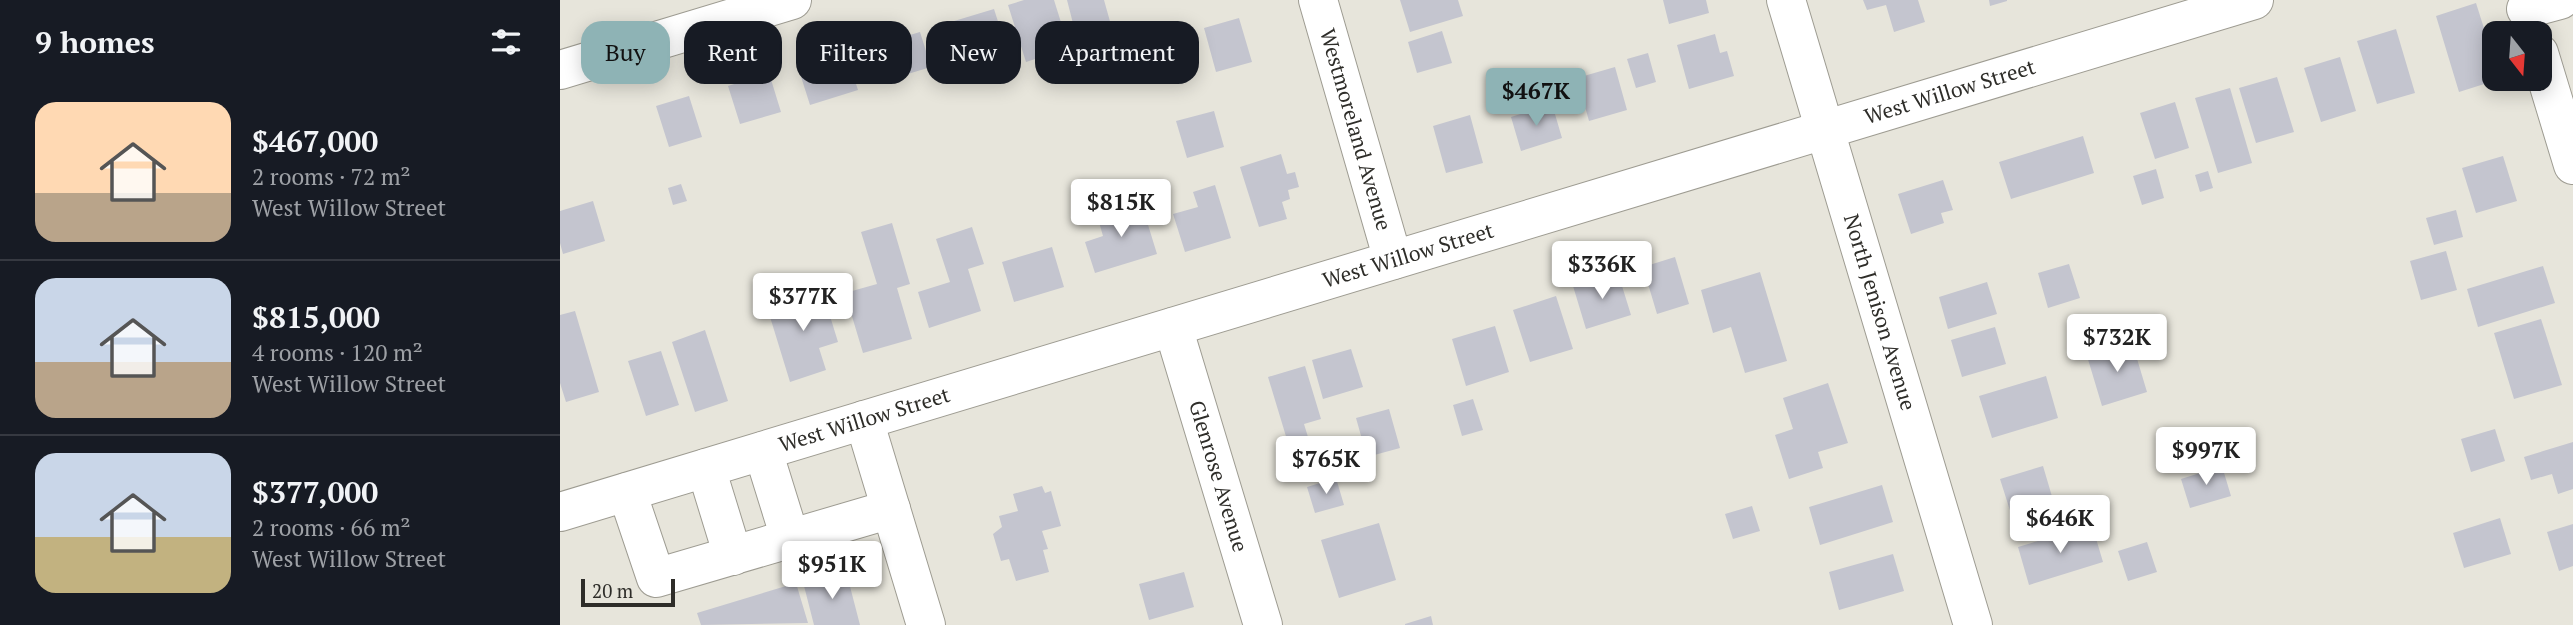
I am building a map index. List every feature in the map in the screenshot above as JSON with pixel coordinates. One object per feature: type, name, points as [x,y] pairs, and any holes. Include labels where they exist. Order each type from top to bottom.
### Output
[{"type":"street","points":[[560,69],[792,0]]},
{"type":"street","name":"Westmoreland Avenue","points":[[1318,0],[1393,260]]},
{"type":"street","name":"North Jenison Avenue","points":[[1786,0],[1973,625]]},
{"type":"street","name":"West Willow Street","points":[[560,512],[1824,130],[2193,9],[2254,0]]},
{"type":"street","points":[[2554,72],[2573,165]]},
{"type":"street","name":"Glenrose Avenue","points":[[1172,327],[1264,625]]},
{"type":"street","points":[[864,420],[926,625]]},
{"type":"street","points":[[764,451],[790,538]]},
{"type":"street","points":[[706,468],[733,556]]},
{"type":"street","points":[[627,492],[656,578],[891,509]]},
{"type":"building","points":[[1024,0],[1054,0],[1061,21],[1035,21],[1035,59],[1026,62],[1021,46],[1021,21],[1013,21],[1008,5]]},
{"type":"building","points":[[1067,0],[1104,0],[1110,21],[1072,21]]},
{"type":"building","points":[[1400,0],[1458,0],[1463,16],[1410,32]]},
{"type":"building","points":[[1663,0],[1706,0],[1709,13],[1669,24]]},
{"type":"building","points":[[1863,0],[1918,0],[1925,22],[1894,32],[1886,5],[1867,10]]},
{"type":"building","points":[[1989,0],[2007,0],[2007,1],[1990,6]]},
{"type":"building","points":[[2476,3],[2482,22],[2482,85],[2459,92],[2436,16]]},
{"type":"building","points":[[994,9],[998,21],[954,21]]},
{"type":"building","points":[[1239,18],[1252,62],[1216,72],[1204,28]]},
{"type":"building","points":[[2396,29],[2415,93],[2377,104],[2357,41]]},
{"type":"building","points":[[1442,31],[1452,63],[1417,73],[1408,42]]},
{"type":"building","points":[[920,32],[926,51],[926,68],[912,73],[912,34]]},
{"type":"building","points":[[1715,34],[1720,53],[1727,51],[1734,76],[1689,89],[1677,45]]},
{"type":"building","points":[[1648,53],[1656,82],[1636,88],[1627,59]]},
{"type":"building","points":[[2340,57],[2356,111],[2321,122],[2304,68]]},
{"type":"building","points":[[1615,67],[1627,110],[1589,121],[1577,78]]},
{"type":"building","points":[[2277,77],[2294,132],[2256,143],[2239,88]]},
{"type":"building","points":[[772,84],[781,112],[740,124],[728,86]]},
{"type":"building","points":[[803,84],[856,84],[858,90],[810,105]]},
{"type":"building","points":[[2230,88],[2252,163],[2218,173],[2195,98]]},
{"type":"building","points":[[689,96],[702,137],[669,147],[656,106]]},
{"type":"building","points":[[2175,102],[2189,148],[2155,159],[2140,113]]},
{"type":"building","points":[[1552,104],[1562,138],[1521,151],[1511,117]]},
{"type":"building","points":[[1214,111],[1224,147],[1187,158],[1176,121]]},
{"type":"building","points":[[1470,115],[1483,163],[1446,173],[1433,126]]},
{"type":"building","points":[[2083,136],[2094,173],[2011,199],[1999,162]]},
{"type":"building","points":[[1281,154],[1287,174],[1295,172],[1299,187],[1288,190],[1290,199],[1282,202],[1287,219],[1259,227],[1240,167]]},
{"type":"building","points":[[2503,156],[2517,201],[2476,213],[2462,168]]},
{"type":"building","points":[[2156,169],[2164,198],[2142,205],[2133,176]]},
{"type":"building","points":[[2208,171],[2213,188],[2200,192],[2195,175]]},
{"type":"building","points":[[1943,180],[1953,210],[1941,213],[1944,223],[1911,234],[1898,194]]},
{"type":"building","points":[[681,184],[687,201],[673,205],[668,188]]},
{"type":"building","points":[[1215,185],[1231,238],[1185,252],[1173,214],[1198,207],[1193,192]]},
{"type":"building","points":[[593,201],[605,241],[563,254],[560,243],[560,211]]},
{"type":"building","points":[[1141,202],[1157,254],[1095,273],[1085,242],[1103,236],[1097,215]]},
{"type":"building","points":[[2456,210],[2463,237],[2434,245],[2426,218]]},
{"type":"building","points":[[892,223],[910,284],[897,288],[912,339],[863,353],[845,293],[877,284],[861,232]]},
{"type":"building","points":[[972,227],[984,264],[968,269],[981,311],[929,328],[918,292],[950,282],[936,239]]},
{"type":"building","points":[[1052,247],[1064,287],[1014,302],[1002,262]]},
{"type":"building","points":[[2446,251],[2457,290],[2421,300],[2410,261]]},
{"type":"building","points":[[1675,257],[1689,304],[1657,314],[1643,267]]},
{"type":"building","points":[[2069,264],[2080,298],[2048,308],[2038,273]]},
{"type":"building","points":[[2543,266],[2555,303],[2478,327],[2467,289]]},
{"type":"building","points":[[1760,272],[1787,361],[1745,373],[1731,327],[1713,333],[1701,290]]},
{"type":"building","points":[[1618,273],[1631,315],[1586,329],[1573,286]]},
{"type":"building","points":[[1987,282],[1997,314],[1948,329],[1939,297]]},
{"type":"building","points":[[822,290],[838,342],[819,348],[826,370],[790,382],[767,307]]},
{"type":"building","points":[[1556,296],[1573,349],[1530,362],[1513,310]]},
{"type":"building","points":[[575,311],[599,392],[566,402],[560,383],[560,315]]},
{"type":"building","points":[[2541,319],[2562,385],[2514,399],[2494,333]]},
{"type":"building","points":[[1495,326],[1509,372],[1466,386],[1452,339]]},
{"type":"building","points":[[1995,327],[2006,364],[1962,377],[1951,340]]},
{"type":"building","points":[[705,330],[728,401],[695,412],[672,342]]},
{"type":"building","points":[[2132,342],[2147,392],[2102,406],[2087,356]]},
{"type":"building","points":[[1351,349],[1363,387],[1323,399],[1312,360]]},
{"type":"building","points":[[661,351],[679,405],[646,416],[628,361]]},
{"type":"building","points":[[1305,366],[1321,419],[1304,424],[1308,437],[1288,443],[1268,377]]},
{"type":"building","points":[[2046,376],[2058,418],[1992,438],[1979,396]]},
{"type":"building","points":[[1828,383],[1848,443],[1818,452],[1823,468],[1789,479],[1775,435],[1793,429],[1783,398]]},
{"type":"building","points":[[1473,399],[1483,430],[1462,436],[1453,405]]},
{"type":"building","points":[[1389,409],[1400,448],[1367,457],[1356,418]]},
{"type":"building","points":[[2495,429],[2505,461],[2471,472],[2461,439]]},
{"type":"building","points":[[2573,442],[2573,489],[2558,494],[2552,474],[2531,480],[2524,457]]},
{"type":"building","points":[[2043,466],[2056,510],[2014,523],[2000,479]]},
{"type":"building","points":[[2222,466],[2231,496],[2190,508],[2181,479]]},
{"type":"building","points":[[1336,478],[1344,505],[1315,513],[1307,487]]},
{"type":"building","points":[[1882,485],[1893,522],[1820,545],[1809,507]]},
{"type":"building","points":[[1042,486],[1045,493],[1051,491],[1061,526],[1042,531],[1048,549],[1043,550],[1049,572],[1016,581],[1009,559],[1001,561],[993,534],[1002,527],[999,516],[1018,511],[1013,494]]},
{"type":"building","points":[[1752,506],[1760,531],[1733,539],[1725,514]]},
{"type":"building","points":[[2500,518],[2511,554],[2464,568],[2453,533]]},
{"type":"building","points":[[1379,523],[1396,580],[1339,598],[1321,540]]},
{"type":"building","points":[[2573,524],[2573,566],[2559,571],[2547,532]]},
{"type":"building","points":[[2092,525],[2103,562],[2029,585],[2018,547]]},
{"type":"building","points":[[2147,542],[2157,572],[2128,581],[2118,551]]},
{"type":"building","points":[[1893,554],[1904,591],[1839,610],[1829,572]]},
{"type":"building","points":[[846,571],[860,625],[814,625],[803,582]]},
{"type":"building","points":[[1184,572],[1194,607],[1149,620],[1139,584]]},
{"type":"building","points":[[796,583],[808,623],[701,625],[697,613]]},
{"type":"building","points":[[1431,616],[1433,625],[1405,625],[1405,624]]}]
